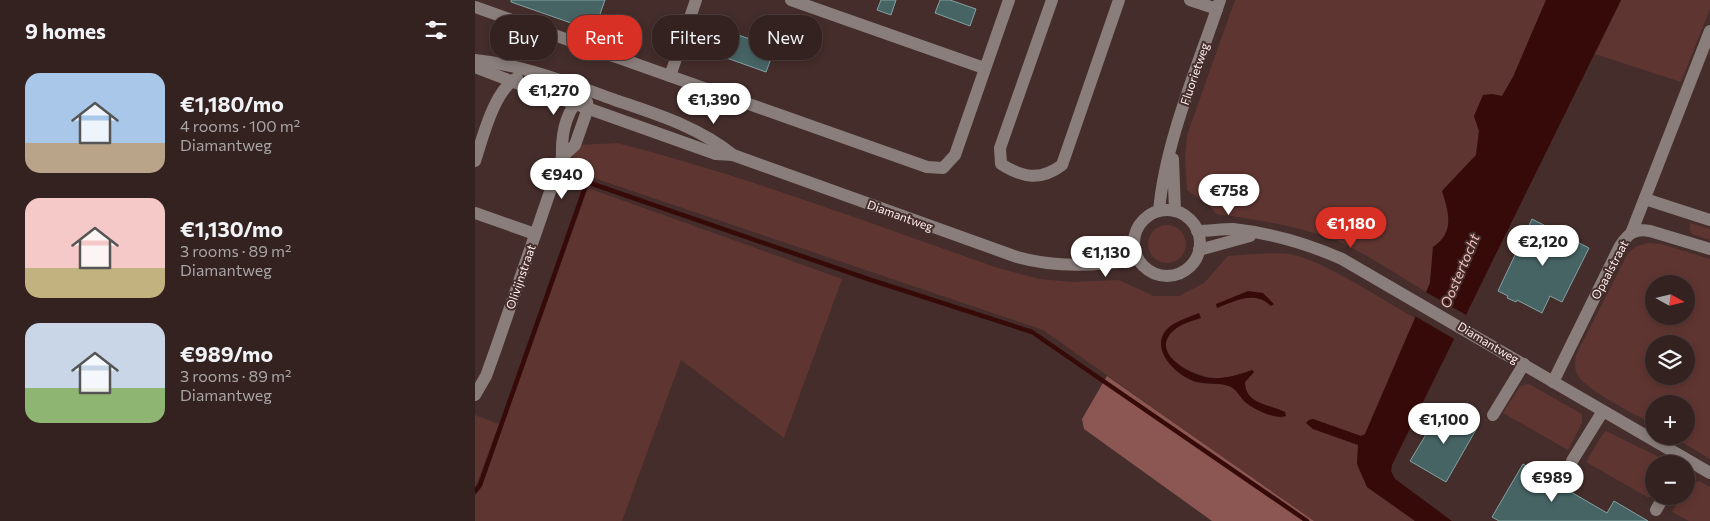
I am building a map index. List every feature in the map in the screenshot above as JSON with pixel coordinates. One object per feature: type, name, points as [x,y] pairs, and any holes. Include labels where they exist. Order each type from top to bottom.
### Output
[{"type":"street","points":[[670,76],[696,0]]},
{"type":"street","points":[[791,0],[984,68]]},
{"type":"street","points":[[475,7],[927,167],[943,168],[955,155],[1009,0]]},
{"type":"street","points":[[1052,0],[1000,148],[1001,164],[1016,174],[1035,176],[1050,174],[1062,165],[1119,0]]},
{"type":"street","points":[[1190,0],[1219,5]]},
{"type":"street","name":"Fluorietweg","points":[[1159,211],[1161,189],[1177,127],[1219,5]]},
{"type":"street","points":[[1632,231],[1710,31]]},
{"type":"street","name":"Diamantweg","points":[[475,60],[501,63],[532,71],[677,122],[721,144],[733,155]]},
{"type":"street","name":"Diamantweg","points":[[475,66],[511,81],[716,154],[733,155],[1017,257],[1042,263],[1105,264],[1138,259]]},
{"type":"street","points":[[475,161],[495,105],[511,81],[532,71]]},
{"type":"street","name":"Olivijnstraat","points":[[475,395],[486,376],[493,358],[562,157],[564,129],[573,103],[586,89]]},
{"type":"street","name":"Olivijnstraat","points":[[562,157],[575,144],[588,108],[586,89]]},
{"type":"street","name":"Fluorietweg","points":[[1172,149],[1175,211]]},
{"type":"street","points":[[1645,198],[1710,220]]},
{"type":"street","points":[[1175,211],[1187,217],[1197,231],[1199,250],[1189,267],[1181,273],[1171,276],[1152,272],[1144,267],[1138,259],[1134,244],[1137,230],[1140,223],[1152,213],[1175,211]]},
{"type":"street","points":[[475,213],[535,234]]},
{"type":"street","name":"Opaalstraat","points":[[1553,382],[1620,246],[1632,231],[1641,229],[1710,249]]},
{"type":"street","name":"Diamantweg","points":[[1197,231],[1233,230],[1293,241],[1324,251],[1469,331],[1674,455]]},
{"type":"street","name":"Diamantweg","points":[[1199,250],[1258,234]]},
{"type":"street","name":"Diamantweg","points":[[1071,263],[1101,252],[1134,244]]},
{"type":"street","points":[[1493,415],[1524,364]]},
{"type":"street","points":[[1572,461],[1603,411]]},
{"type":"street","name":"Diamantweg","points":[[1695,466],[1710,473]]},
{"type":"street","points":[[1656,510],[1659,505]]},
{"type":"shaded area","points":[[1235,0],[1546,0],[1513,77],[1502,96],[1492,94],[1474,116],[1479,131],[1476,155],[1442,191],[1447,207],[1448,222],[1445,235],[1433,247],[1430,283],[1426,292],[1373,259],[1340,242],[1295,228],[1216,214],[1212,208],[1187,190],[1185,157],[1187,135]]},
{"type":"shaded area","points":[[1621,0],[1710,0],[1710,9],[1681,82],[1595,54]]},
{"type":"shaded area","points":[[617,143],[761,185],[998,268],[1040,279],[1072,282],[1119,280],[1154,296],[1179,296],[1204,283],[1228,256],[1266,253],[1289,254],[1319,264],[1415,318],[1365,434],[1361,436],[1313,419],[1307,421],[1313,429],[1358,445],[1357,464],[1367,487],[1415,521],[1314,521],[1043,330],[585,175],[571,162],[578,145]],"holes":[[[1180,326],[1173,331],[1166,343],[1167,352],[1173,360],[1192,372],[1213,378],[1229,377],[1252,370],[1254,372],[1245,382],[1249,395],[1259,403],[1285,412],[1282,418],[1252,407],[1231,387],[1200,383],[1184,377],[1171,365],[1163,350],[1164,333]]]},
{"type":"shaded area","points":[[588,188],[842,279],[784,438],[681,360],[622,521],[475,521],[475,496],[481,488]]},
{"type":"shaded area","points":[[1690,223],[1710,229],[1710,240],[1692,234]]},
{"type":"shaded area","points":[[1167,225],[1180,231],[1186,244],[1180,257],[1167,263],[1154,257],[1148,244],[1154,231]]},
{"type":"shaded area","points":[[1648,243],[1661,244],[1710,259],[1710,459],[1687,445],[1695,445],[1695,395],[1645,395],[1645,420],[1600,395],[1577,374],[1576,355],[1628,253],[1637,246]]},
{"type":"shaded area","points":[[1107,376],[1314,521],[1212,521],[1084,429],[1082,419]]},
{"type":"shaded area","points":[[1529,384],[1582,414],[1582,423],[1568,450],[1503,413],[1520,386]]},
{"type":"shaded area","points":[[475,415],[499,424],[475,488]]},
{"type":"shaded area","points":[[1606,431],[1655,455],[1645,455],[1645,496],[1586,462]]},
{"type":"shaded area","points":[[1699,481],[1710,487],[1710,521],[1689,521],[1672,512],[1676,505],[1695,505],[1695,482]]},
{"type":"water","name":"Oostertocht","points":[[1546,0],[1621,0],[1392,465],[1391,471],[1395,479],[1452,521],[1415,521],[1367,487],[1357,464],[1358,445],[1313,429],[1306,423],[1313,419],[1361,436],[1365,434],[1430,283],[1433,247],[1445,235],[1448,222],[1447,207],[1442,191],[1476,155],[1479,131],[1474,116],[1483,95],[1502,96],[1513,77]]},
{"type":"water","points":[[1248,291],[1263,293],[1274,304],[1271,306],[1265,301],[1245,298],[1217,308],[1216,304]]},
{"type":"water","points":[[1199,313],[1201,318],[1179,326],[1167,339],[1166,347],[1169,355],[1184,368],[1210,378],[1221,378],[1252,370],[1254,372],[1245,382],[1249,395],[1259,403],[1285,412],[1286,416],[1270,415],[1258,410],[1244,401],[1235,390],[1227,385],[1201,383],[1189,379],[1167,361],[1161,345],[1162,336],[1171,326]]},
{"type":"pier","points":[[1424,291],[1468,316],[1456,340],[1413,315]]},
{"type":"building","points":[[511,0],[605,0],[600,15],[567,15],[567,22],[557,18],[557,15],[548,15],[511,2]]},
{"type":"building","points":[[881,0],[896,0],[891,15],[877,10]]},
{"type":"building","points":[[940,0],[950,0],[976,9],[970,26],[935,13]]},
{"type":"building","points":[[739,35],[749,39],[749,60],[770,60],[766,72],[732,60],[739,60]]},
{"type":"building","points":[[1532,219],[1589,248],[1562,302],[1550,296],[1542,313],[1517,300],[1516,302],[1507,298],[1508,296],[1498,291]]},
{"type":"building","points":[[1442,408],[1477,428],[1446,482],[1410,461]]},
{"type":"building","points":[[1523,464],[1607,513],[1614,501],[1648,521],[1499,521],[1492,517]]},
{"type":"waterway","points":[[475,491],[480,485],[587,182],[871,280],[1032,332],[1307,521]]}]
